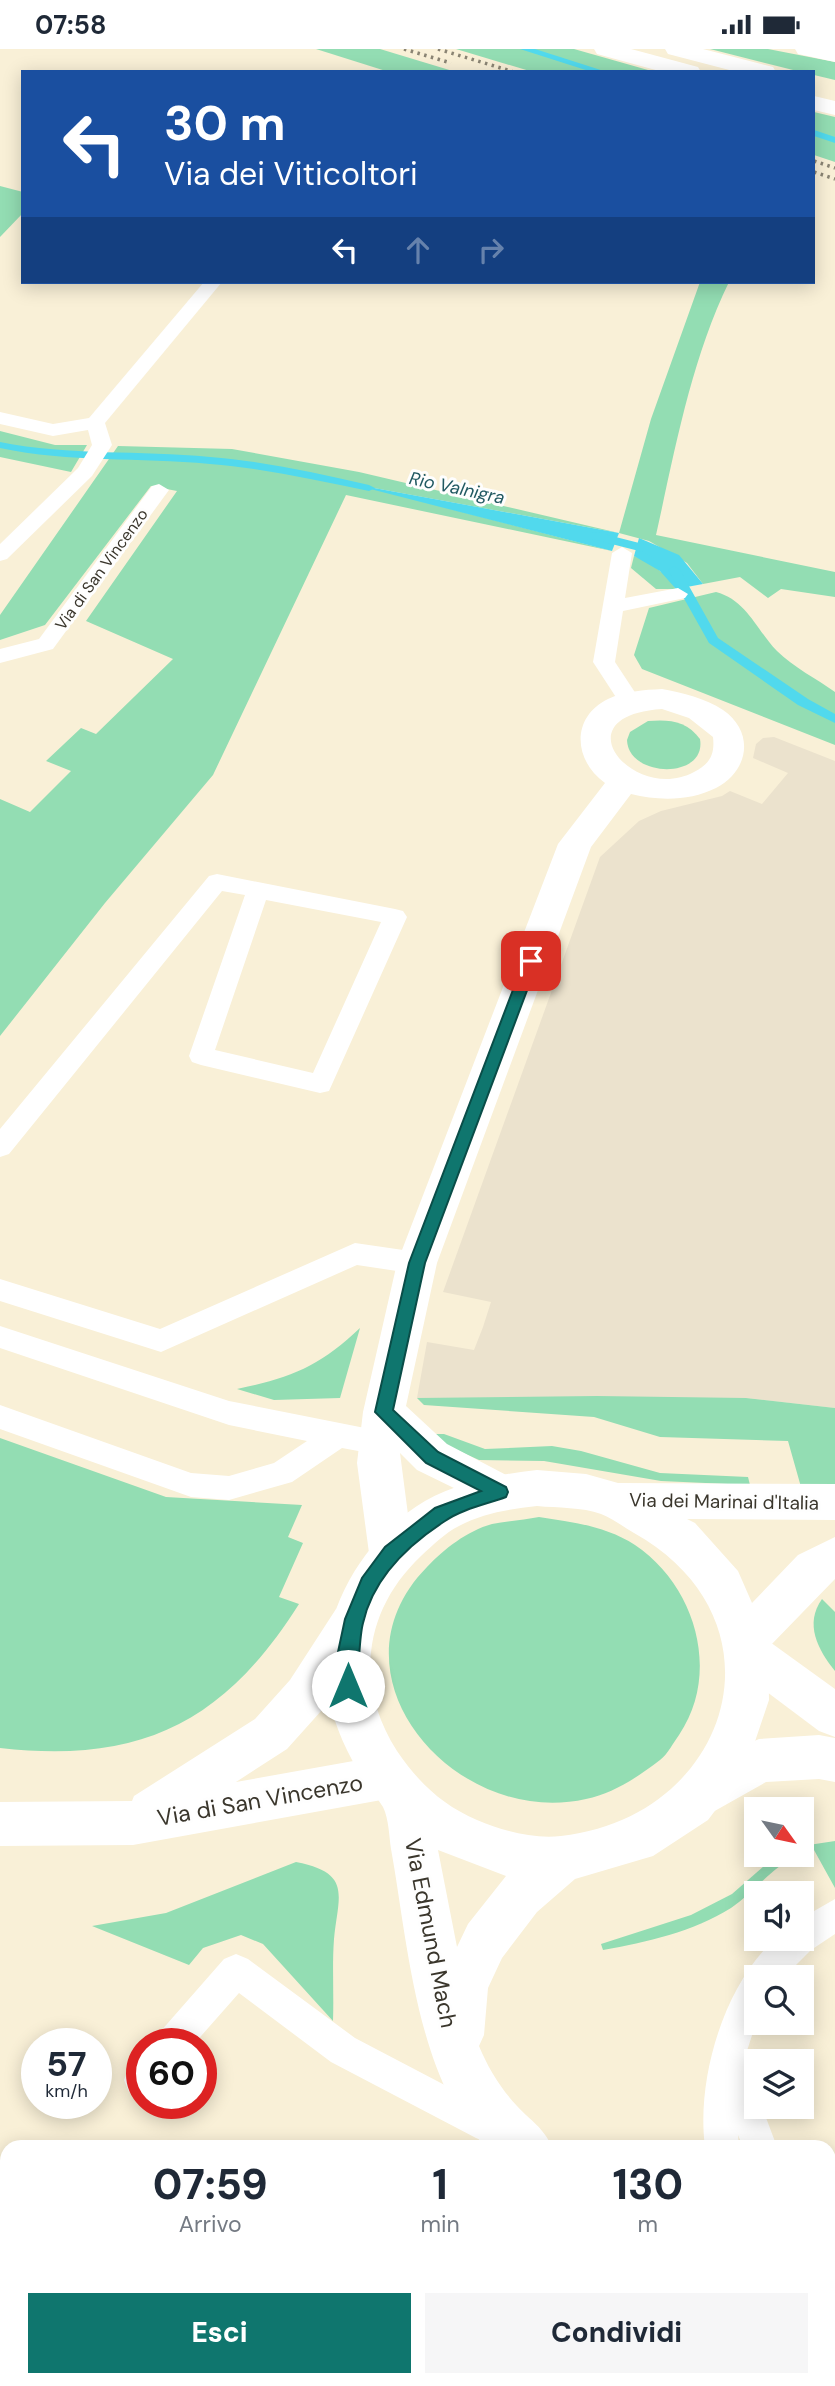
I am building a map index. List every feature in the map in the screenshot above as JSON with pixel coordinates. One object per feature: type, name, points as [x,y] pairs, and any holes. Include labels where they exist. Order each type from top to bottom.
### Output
[{"type":"main road","points":[[605,49],[683,70]]},
{"type":"main road","points":[[676,49],[757,70]]},
{"type":"main road","points":[[806,49],[835,55]]},
{"type":"main road","points":[[815,84],[835,88]]},
{"type":"main road","points":[[815,103],[835,108]]},
{"type":"main road","points":[[662,699],[685,703],[705,711],[721,724],[729,738],[729,754],[724,765],[706,780],[685,787],[661,788],[625,779],[603,765],[595,752],[593,738],[597,726],[607,714],[631,703],[662,699]]},
{"type":"main road","points":[[391,1553],[378,1463],[382,1428],[417,1263],[575,844],[625,779]]},
{"type":"main road","points":[[382,1428],[499,1492]]},
{"type":"main road","points":[[704,1795],[734,1751],[749,1694],[746,1646],[738,1613],[716,1575],[673,1531],[612,1499],[576,1491],[550,1489],[499,1492],[441,1514],[391,1553],[369,1583],[354,1619],[348,1652],[348,1686],[363,1738],[397,1790],[442,1829],[484,1846],[520,1857],[561,1860],[603,1852],[661,1829],[704,1795],[759,1761],[818,1758],[835,1760]]},
{"type":"main road","name":"Via dei Marinai d'Italia","points":[[612,1499],[835,1502]]},
{"type":"main road","points":[[746,1646],[813,1569],[835,1556]]},
{"type":"main road","name":"Via di San Vincenzo","points":[[133,1823],[271,1734],[306,1695],[354,1619]]},
{"type":"main road","points":[[746,1646],[835,1716]]},
{"type":"main road","name":"Via di San Vincenzo","points":[[0,1824],[133,1823],[397,1790]]},
{"type":"main road","name":"Via Edmund Mach","points":[[397,1790],[427,1916],[435,1979],[457,2062],[489,2111],[518,2140]]},
{"type":"main road","name":"Via Edmund Mach","points":[[457,2062],[464,1985],[485,1941],[520,1895],[561,1860]]},
{"type":"lane","points":[[0,418],[53,430],[95,423],[211,284]]},
{"type":"lane","points":[[0,555],[85,472],[103,445],[95,423]]},
{"type":"lane","name":"Via di San Vincenzo","points":[[0,656],[46,644],[159,490]]},
{"type":"lane","points":[[622,553],[604,663],[631,703]]},
{"type":"lane","points":[[614,605],[678,594]]},
{"type":"lane","points":[[0,1147],[217,882],[258,890],[395,917],[320,1084],[201,1056],[258,890]]},
{"type":"lane","points":[[0,1290],[161,1341],[355,1254],[417,1263]]},
{"type":"lane","points":[[0,1337],[229,1413],[337,1436],[382,1428]]},
{"type":"lane","points":[[0,1417],[191,1485],[229,1488],[282,1473],[337,1436]]},
{"type":"lane","points":[[814,1929],[835,1915]]},
{"type":"lane","points":[[772,1965],[786,1951]]},
{"type":"lane","points":[[186,2028],[236,1971],[343,2050],[514,2140]]},
{"type":"lane","points":[[721,2140],[718,2127],[726,2058],[744,2017]]},
{"type":"lane","points":[[726,2058],[757,2140]]},
{"type":"shaded area","points":[[774,737],[835,761],[835,1408],[746,1398],[417,1398],[427,1342],[474,1350],[483,1327],[491,1302],[443,1292],[600,857],[639,821],[661,811],[722,796],[730,791],[762,804],[788,773],[753,758],[756,744],[763,738]]},
{"type":"green space","points":[[316,49],[380,49],[449,70],[383,70]]},
{"type":"green space","points":[[456,49],[574,49],[648,70],[526,70]]},
{"type":"green space","points":[[710,49],[768,49],[835,62],[835,80],[815,75],[815,70],[793,70]]},
{"type":"green space","points":[[815,112],[835,117],[835,162],[815,155]]},
{"type":"green space","points":[[0,186],[21,191],[21,215],[0,237]]},
{"type":"green space","points":[[699,284],[728,284],[694,374],[656,535],[835,572],[835,597],[781,589],[768,598],[740,577],[703,584],[687,563],[649,541],[619,533],[651,419]]},
{"type":"green space","points":[[0,431],[55,445],[87,445],[71,472],[0,457],[0,447],[27,451],[0,443]]},
{"type":"green space","points":[[118,446],[232,449],[359,472],[619,533],[363,486],[612,551],[346,495],[213,775],[105,903],[0,1036],[0,799],[30,812],[71,771],[46,761],[81,728],[96,734],[173,659],[86,621],[177,491],[151,486],[45,625],[0,640],[0,615]]},
{"type":"green space","points":[[634,556],[658,569],[676,589],[656,589],[631,568]]},
{"type":"green space","points":[[716,592],[727,596],[744,609],[783,657],[835,692],[835,745],[642,669],[634,655],[649,608]]},
{"type":"green space","points":[[648,721],[670,721],[695,733],[700,739],[699,752],[692,762],[666,769],[640,762],[631,753],[627,740],[630,732]]},
{"type":"green space","points":[[360,1328],[340,1398],[274,1400],[237,1389],[304,1369],[332,1352]]},
{"type":"green space","points":[[417,1398],[746,1398],[835,1408],[835,1488],[801,1487],[788,1441],[660,1437],[594,1417],[424,1405]]},
{"type":"green space","points":[[434,1434],[444,1434],[485,1449],[552,1446],[581,1451],[660,1473],[748,1477],[750,1485],[661,1481],[544,1461],[479,1460],[441,1443]]},
{"type":"green space","points":[[0,1438],[166,1497],[302,1505],[288,1537],[303,1543],[279,1597],[299,1604],[270,1645],[240,1679],[208,1706],[174,1727],[136,1741],[95,1749],[50,1751],[0,1748]]},
{"type":"green space","points":[[539,1517],[601,1529],[635,1545],[656,1562],[674,1583],[696,1632],[700,1658],[692,1711],[668,1752],[625,1784],[586,1799],[537,1802],[491,1791],[451,1767],[418,1735],[396,1696],[389,1653],[398,1609],[427,1567],[456,1541],[483,1527]]},
{"type":"green space","points":[[822,1599],[835,1612],[835,1671],[815,1637],[814,1618]]},
{"type":"green space","points":[[835,1841],[835,1888],[814,1850],[814,1844]]},
{"type":"green space","points":[[296,1862],[327,1873],[338,1889],[333,1949],[333,2021],[263,1944],[241,1935],[203,1948],[189,1965],[92,1926],[166,1913]]},
{"type":"green space","points":[[763,1867],[779,1867],[762,1881],[747,1881]]},
{"type":"green space","points":[[744,1883],[744,1898],[701,1924],[669,1935],[603,1950],[601,1944],[691,1915],[732,1894]]},
{"type":"water","points":[[347,483],[619,533],[612,551]]},
{"type":"water","points":[[639,538],[679,555],[703,584],[676,589],[660,571],[634,556]]},
{"type":"waterway","points":[[525,49],[596,70]]},
{"type":"waterway","points":[[815,133],[835,140]]},
{"type":"waterway","name":"Rio Valnigra","points":[[0,445],[27,451],[79,456],[182,458],[229,462],[369,488]]},
{"type":"waterway","name":"Rio Valnigra","points":[[596,536],[647,549],[655,554]]},
{"type":"waterway","name":"Rio Valnigra","points":[[674,570],[713,640],[803,702],[835,719]]},
{"type":"railway","points":[[404,49],[451,63]]},
{"type":"railway","points":[[438,49],[507,70]]},
{"type":"railway","points":[[815,161],[835,168]]},
{"type":"railway","points":[[815,172],[835,179]]},
{"type":"route","points":[[348,1686],[348,1652],[354,1619],[369,1583],[391,1553],[441,1514],[499,1492],[432,1457],[384,1412],[417,1263],[531,961]]}]
